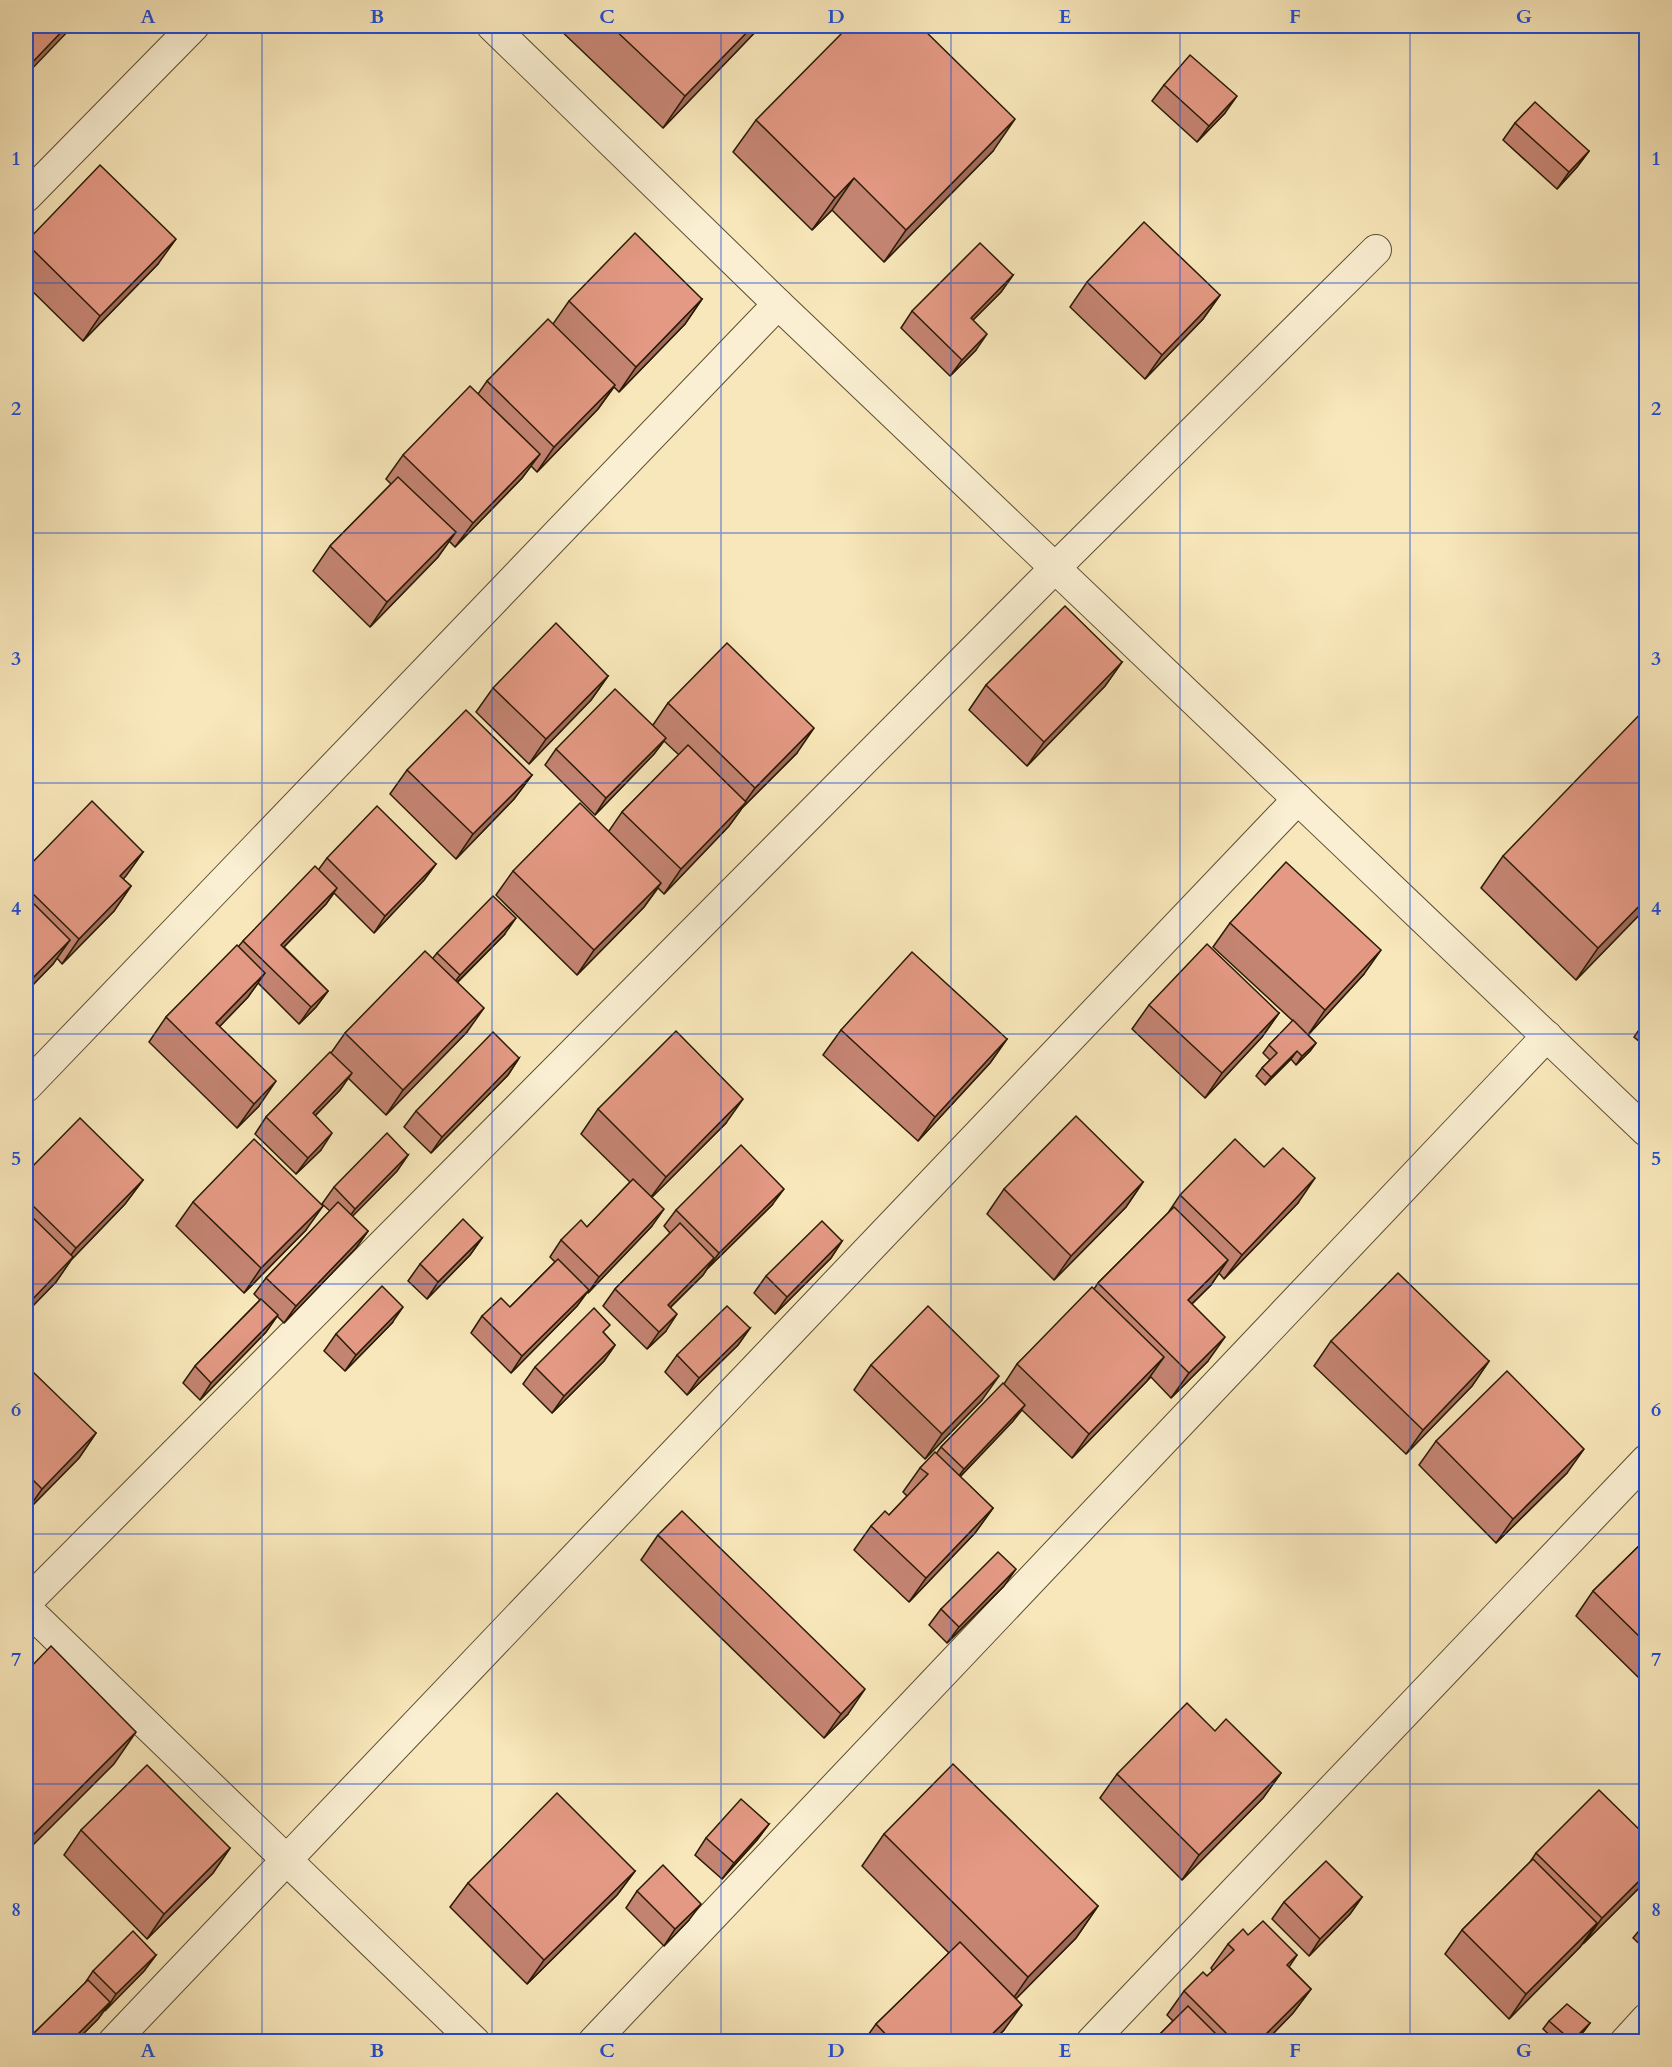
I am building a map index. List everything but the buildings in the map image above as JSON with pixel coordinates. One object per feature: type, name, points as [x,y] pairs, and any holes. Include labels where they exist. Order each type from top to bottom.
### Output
[{"type":"street","points":[[26,197],[194,26]]},
{"type":"street","points":[[492,26],[778,304],[1647,1131]]},
{"type":"street","points":[[26,1604],[1055,568],[1376,250]]},
{"type":"street","points":[[26,1087],[778,304]]},
{"type":"street","points":[[113,2042],[1298,799]]},
{"type":"street","points":[[593,2042],[1547,1036]]},
{"type":"street","points":[[1091,2042],[1647,1460]]},
{"type":"street","points":[[26,1608],[475,2042]]},
{"type":"street","points":[[1625,2042],[1647,2019]]}]
